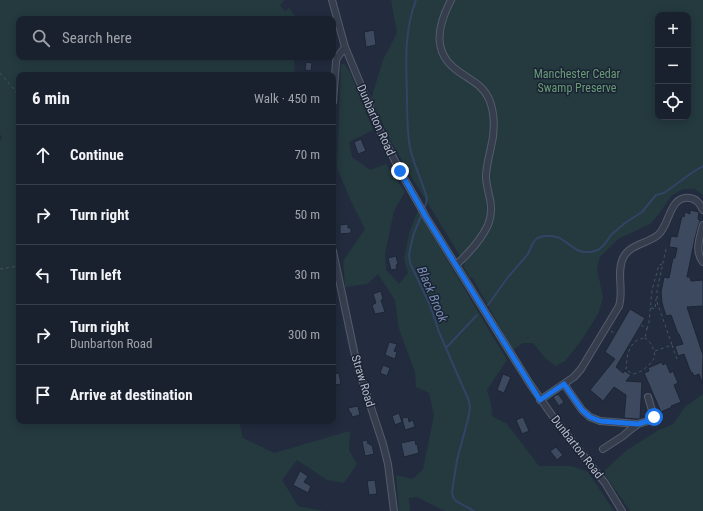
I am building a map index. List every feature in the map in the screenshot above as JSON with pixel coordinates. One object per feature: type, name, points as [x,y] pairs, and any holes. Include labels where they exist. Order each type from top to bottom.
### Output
[{"type":"street","name":"Dunbarton Road","points":[[332,0],[345,47],[380,131],[389,151],[426,217],[540,400],[605,483],[622,511]]},
{"type":"street","points":[[450,0],[440,29],[439,36],[441,49],[451,66],[481,86],[490,101],[493,119],[493,139],[486,170],[486,184],[491,202],[488,225],[468,254],[456,265]]},
{"type":"street","points":[[335,72],[337,58],[345,47]]},
{"type":"street","points":[[540,400],[564,384],[581,369],[619,306],[621,300],[620,268],[623,257],[626,253],[658,235],[662,231],[676,202],[685,198],[690,198],[696,200],[703,210]]},
{"type":"street","points":[[703,225],[698,246],[698,252],[703,262]]},
{"type":"street","name":"Straw Road","points":[[336,265],[357,365],[383,444],[388,464],[394,511]]},
{"type":"street","points":[[564,384],[582,410],[590,417],[600,421],[638,424]]},
{"type":"street","points":[[603,449],[638,424],[651,420],[654,417],[648,398]]},
{"type":"path","points":[[0,74],[16,92]]},
{"type":"path","points":[[666,249],[657,290],[657,302],[677,360]]},
{"type":"path","points":[[645,338],[649,322],[652,290],[659,265],[663,264]]},
{"type":"path","points":[[0,269],[16,266]]},
{"type":"path","points":[[651,308],[654,308],[657,296]]},
{"type":"path","points":[[641,325],[647,329]]},
{"type":"path","points":[[645,338],[649,340],[654,351],[654,357],[646,368],[640,373],[633,374],[626,370],[627,355],[630,347],[636,341],[645,338]]},
{"type":"path","points":[[654,351],[672,345]]},
{"type":"green space","points":[[0,0],[284,0],[280,6],[285,11],[289,8],[295,16],[16,16],[16,60],[294,60],[295,72],[16,72],[16,424],[240,424],[243,438],[274,453],[350,431],[349,450],[357,464],[344,483],[327,480],[297,460],[282,480],[298,506],[323,511],[0,511],[0,141],[2,138],[0,134]]},
{"type":"green space","name":"Manchester Cedar Swamp Preserve","points":[[391,0],[703,0],[703,195],[694,189],[683,189],[672,195],[650,224],[618,239],[600,257],[597,269],[603,297],[598,314],[581,341],[565,361],[556,366],[546,359],[533,343],[523,343],[513,350],[472,277],[470,278],[463,266],[465,264],[408,171],[390,139],[371,99],[383,60],[397,33]]},
{"type":"green space","points":[[344,63],[350,72],[373,130],[349,142],[352,157],[370,170],[386,164],[405,192],[394,211],[385,254],[386,270],[399,284],[408,273],[404,259],[410,230],[418,211],[507,360],[487,390],[491,404],[492,416],[507,424],[539,466],[571,466],[588,472],[614,511],[445,511],[417,497],[409,498],[410,511],[399,511],[396,475],[413,479],[423,469],[434,415],[429,393],[416,387],[415,372],[399,329],[395,300],[378,274],[367,284],[345,287],[343,261],[365,229],[337,168],[341,65]]},
{"type":"green space","points":[[703,394],[703,511],[630,511],[603,472],[627,450],[657,431],[673,424],[685,407]]},
{"type":"building","points":[[374,30],[376,45],[366,47],[364,32]]},
{"type":"building","points":[[306,62],[312,63],[311,71],[305,70]]},
{"type":"building","points":[[361,139],[366,151],[358,154],[354,142]]},
{"type":"building","points":[[690,210],[699,212],[698,219],[700,220],[687,277],[690,277],[691,281],[703,280],[703,306],[687,307],[703,355],[702,384],[699,374],[694,376],[692,372],[691,373],[684,354],[678,356],[675,346],[683,344],[671,315],[666,316],[662,303],[661,292],[664,277],[669,278],[673,258],[675,258],[677,248],[669,247],[671,236],[677,237],[682,216],[684,217],[685,212],[690,214]]},
{"type":"building","points":[[348,224],[348,228],[351,228],[351,233],[340,234],[340,225]]},
{"type":"building","points":[[396,256],[398,264],[396,265],[397,269],[391,270],[388,258]]},
{"type":"building","points":[[381,291],[383,299],[381,300],[385,312],[375,314],[372,305],[376,303],[373,294]]},
{"type":"building","points":[[630,309],[645,318],[616,367],[623,373],[625,371],[631,375],[626,381],[642,382],[640,419],[624,418],[626,395],[614,387],[603,401],[590,390],[615,359],[605,352]]},
{"type":"building","points":[[389,342],[397,344],[394,351],[397,352],[395,359],[385,355]]},
{"type":"building","points":[[662,362],[663,365],[666,363],[670,373],[673,371],[678,383],[674,385],[681,402],[661,412],[644,373],[649,371],[648,368]]},
{"type":"building","points":[[383,365],[390,368],[387,376],[380,373]]},
{"type":"building","points":[[339,373],[341,384],[336,385],[336,374]]},
{"type":"building","points":[[503,374],[511,377],[504,393],[497,390]]},
{"type":"building","points":[[558,394],[564,402],[559,406],[553,397]]},
{"type":"building","points":[[358,406],[360,415],[352,417],[348,408]]},
{"type":"building","points":[[399,413],[402,422],[395,425],[392,416]]},
{"type":"building","points":[[408,417],[409,422],[413,420],[415,427],[405,430],[402,418]]},
{"type":"building","points":[[523,417],[529,431],[522,434],[516,420]]},
{"type":"building","points":[[367,440],[368,444],[369,443],[372,445],[374,454],[365,456],[362,441]]},
{"type":"building","points":[[415,440],[419,453],[404,457],[401,443]]},
{"type":"building","points":[[556,447],[563,455],[557,460],[550,451]]},
{"type":"building","points":[[300,471],[308,476],[304,482],[311,486],[308,493],[293,485]]},
{"type":"building","points":[[375,480],[377,494],[369,495],[367,481]]},
{"type":"waterway","name":"Black Brook","points":[[416,0],[409,23],[407,47],[407,116],[410,148],[427,198],[423,210]]},
{"type":"waterway","points":[[488,305],[508,277],[528,254],[537,238],[552,236],[560,238],[577,250],[583,252],[598,250],[604,245],[611,235],[625,223],[642,212],[656,195],[664,193],[703,166]]},
{"type":"waterway","name":"Black Brook","points":[[422,214],[411,245],[409,255],[410,263],[430,305],[439,332],[469,401],[470,408],[468,419],[457,460],[452,492],[456,501],[474,511]]},
{"type":"waterway","points":[[446,348],[477,315]]},
{"type":"route","points":[[400,171],[426,217],[540,400],[564,384],[582,410],[590,417],[600,421],[638,424],[651,420],[654,417]]}]
